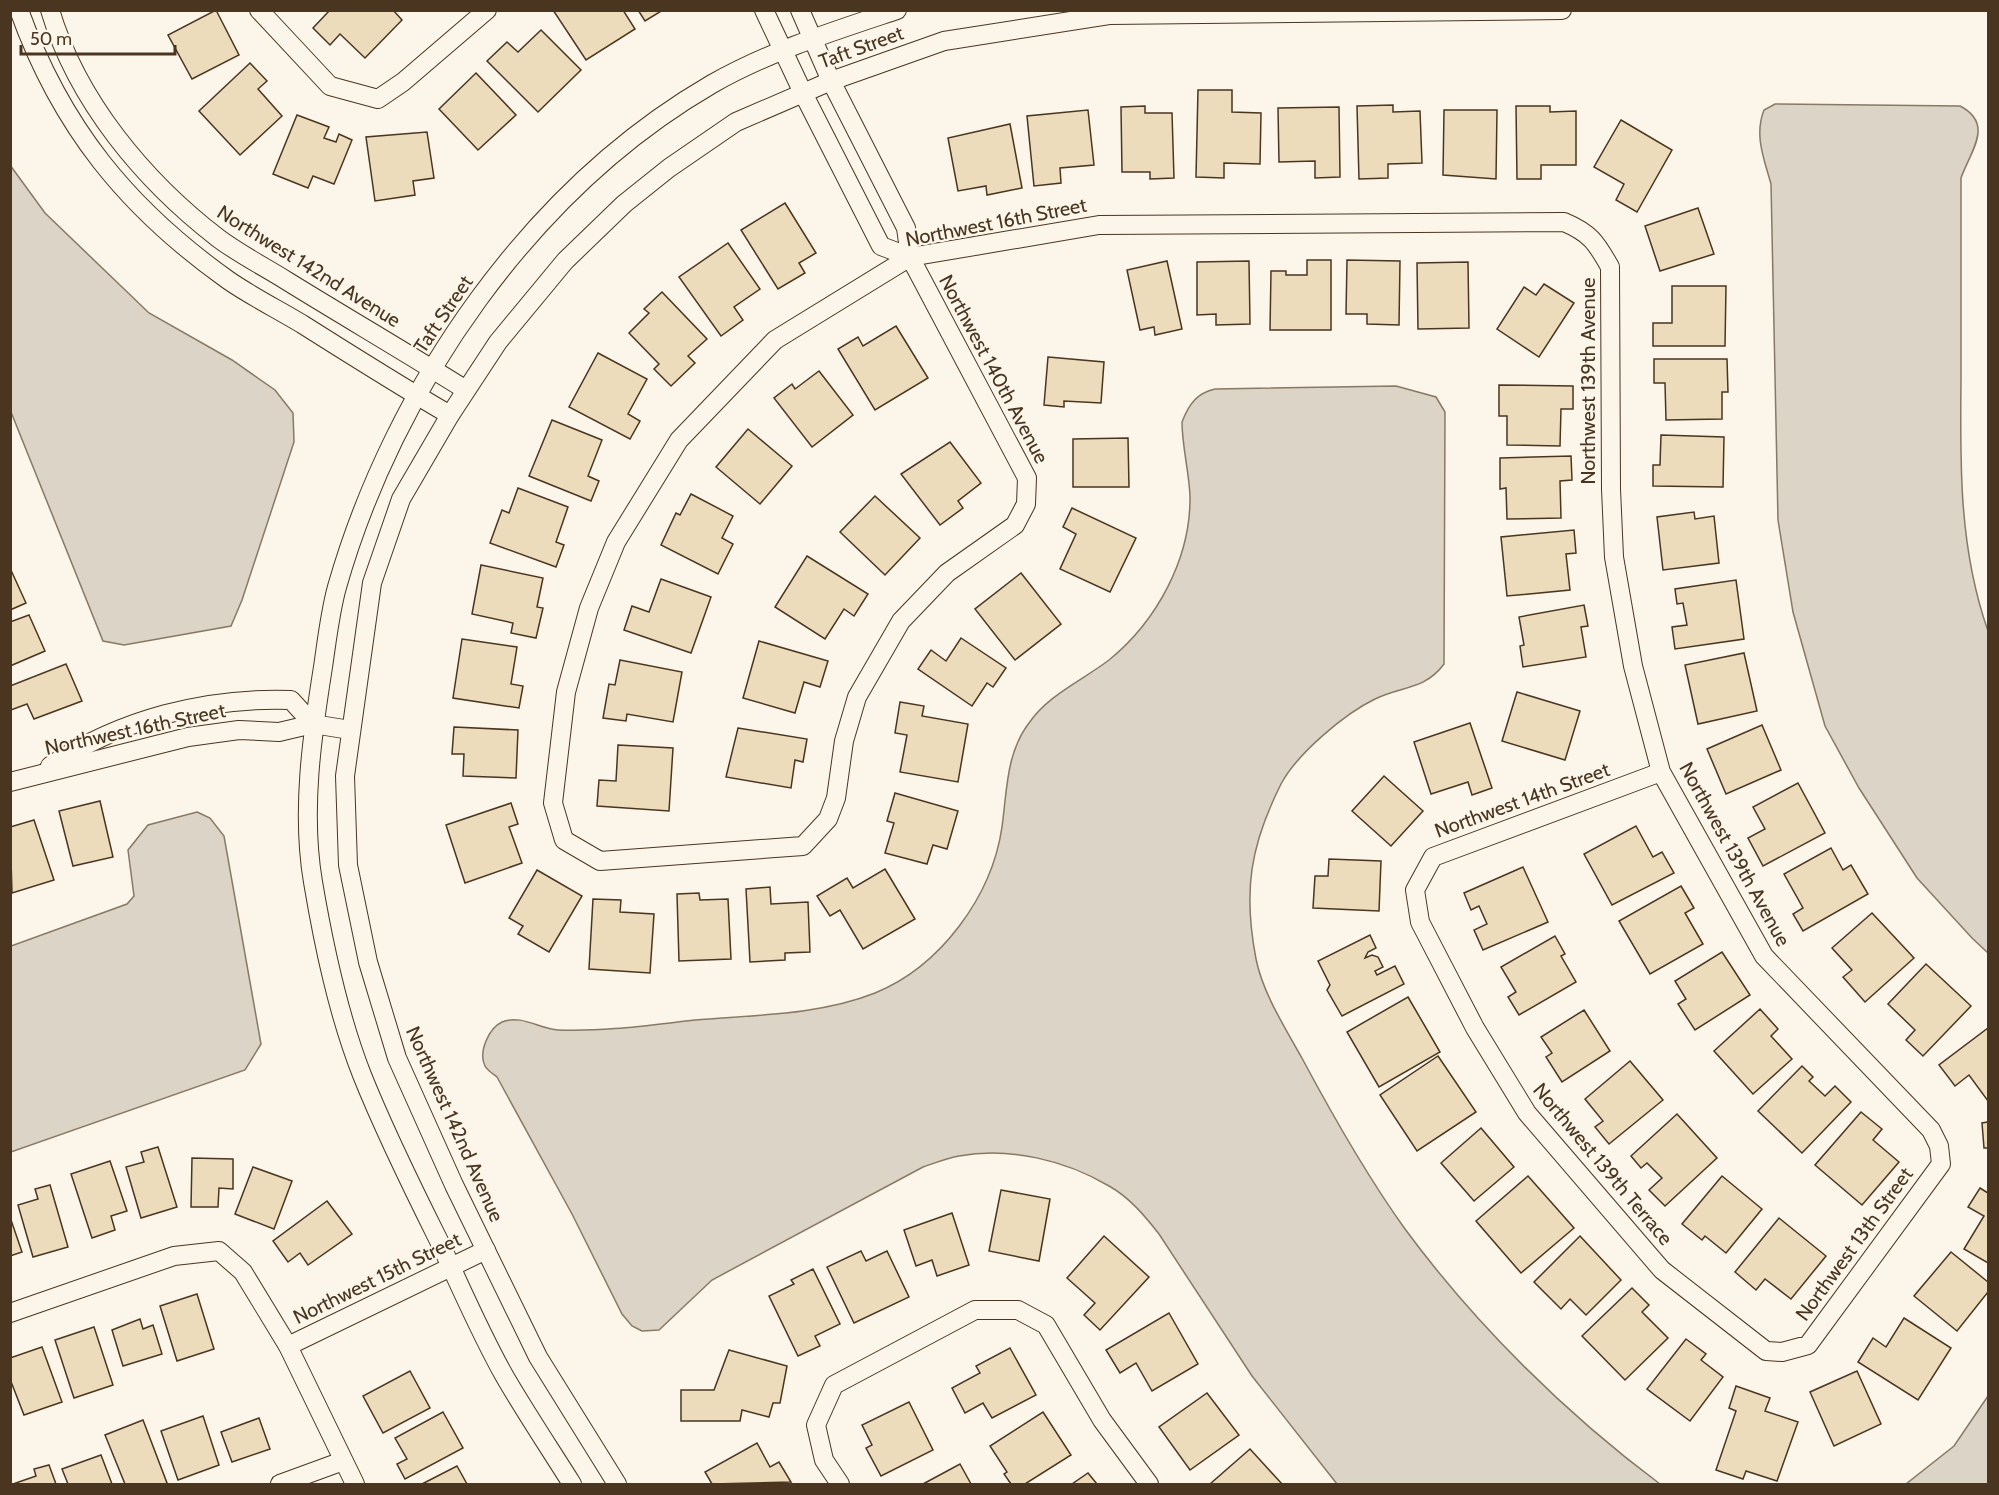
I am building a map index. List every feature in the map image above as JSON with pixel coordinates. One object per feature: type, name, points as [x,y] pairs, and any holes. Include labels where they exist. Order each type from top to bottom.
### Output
[{"type":"street","points":[[19,10],[40,62],[84,142],[113,180],[147,215],[229,281],[450,415]]},
{"type":"street","name":"Northwest 142nd Avenue","points":[[50,10],[66,55],[91,100],[141,166],[180,206],[219,239],[466,390]]},
{"type":"street","points":[[259,10],[330,86],[378,99],[487,10]]},
{"type":"street","points":[[764,10],[803,93],[881,246],[910,257]]},
{"type":"street","name":"Northwest 140th Avenue","points":[[800,10],[831,81],[906,228],[910,257],[1027,478],[1026,504],[1016,525],[947,573],[901,621],[857,697],[844,741],[836,798],[828,819]]},
{"type":"street","name":"Taft Street","points":[[416,396],[472,307],[539,225],[599,167],[645,130],[713,84],[812,38],[897,10]]},
{"type":"street","name":"Taft Street","points":[[450,415],[498,342],[558,270],[624,204],[669,168],[736,123],[831,81],[944,41],[1109,15],[1562,10]]},
{"type":"street","name":"Northwest 16th Street","points":[[828,819],[803,846],[600,861],[564,840],[553,803],[566,692],[589,608],[616,542],[679,440],[774,340],[910,257],[1099,225],[1564,222],[1581,229],[1594,240]]},
{"type":"street","name":"Northwest 139th Avenue","points":[[1594,240],[1610,267],[1611,489],[1614,557],[1633,666],[1661,772],[1764,956],[1931,1130],[1938,1146]]},
{"type":"street","points":[[416,396],[366,501],[336,590],[313,724],[308,785],[312,877],[332,976],[361,1073],[504,1374],[572,1485]]},
{"type":"street","name":"Northwest 142nd Avenue","points":[[450,415],[401,500],[372,584],[345,776],[348,866],[368,962],[397,1058],[538,1357],[617,1485]]},
{"type":"street","name":"Northwest 16th Street","points":[[38,774],[108,734],[159,716],[211,704],[291,700],[313,724]]},
{"type":"street","name":"Northwest 16th Street","points":[[10,782],[188,737],[239,730],[279,732],[313,724],[350,730]]},
{"type":"street","name":"Northwest 14th Street","points":[[1415,890],[1434,857],[1661,772]]},
{"type":"street","name":"Northwest 139th Terrace","points":[[1415,890],[1420,922],[1475,1028],[1527,1113],[1662,1270],[1766,1351],[1782,1352]]},
{"type":"street","name":"Northwest 13th Street","points":[[1782,1352],[1808,1344],[1941,1164],[1938,1146]]},
{"type":"street","name":"Northwest 15th Street","points":[[288,1346],[486,1250]]},
{"type":"street","points":[[10,1313],[174,1256],[219,1251],[243,1272],[288,1346],[355,1485]]},
{"type":"street","points":[[840,1485],[824,1460],[816,1425],[834,1386],[975,1310],[1018,1310],[1046,1325],[1102,1420],[1149,1485]]},
{"type":"street","points":[[280,1485],[343,1461]]},
{"type":"shaded area","points":[[1775,104],[1960,106],[1976,121],[1977,139],[1961,178],[1961,474],[1971,569],[1988,631],[1988,953],[1917,878],[1859,788],[1825,726],[1793,612],[1778,520],[1771,184],[1760,138],[1764,110]]},
{"type":"shaded area","points":[[10,165],[45,213],[149,313],[232,360],[275,390],[293,413],[294,442],[242,600],[231,626],[124,645],[103,641],[11,412]]},
{"type":"shaded area","points":[[1396,386],[1436,397],[1445,412],[1444,664],[1429,679],[1375,699],[1349,714],[1322,736],[1288,772],[1262,828],[1252,869],[1250,912],[1259,972],[1276,1011],[1364,1168],[1405,1229],[1432,1264],[1492,1333],[1556,1398],[1660,1484],[1337,1484],[1252,1376],[1148,1220],[1116,1190],[1074,1169],[1037,1158],[998,1153],[978,1154],[946,1159],[923,1167],[712,1280],[659,1330],[642,1331],[632,1326],[622,1314],[572,1214],[497,1077],[485,1066],[484,1048],[493,1029],[509,1020],[523,1021],[558,1030],[592,1030],[809,1010],[854,1000],[899,981],[942,947],[960,926],[975,903],[996,853],[1012,760],[1021,735],[1029,723],[1046,704],[1109,660],[1126,644],[1142,627],[1168,587],[1185,542],[1189,519],[1190,496],[1182,422],[1194,400],[1203,393],[1215,389]]},
{"type":"shaded area","points":[[197,812],[210,818],[224,836],[261,1044],[245,1070],[11,1152],[11,946],[127,904],[134,896],[128,850],[148,825]]},
{"type":"shaded area","points":[[1988,1396],[1988,1484],[1906,1484],[1954,1446]]},
{"type":"building","points":[[216,10],[239,55],[192,79],[168,35]]},
{"type":"building","points":[[330,10],[393,10],[402,20],[365,58],[340,34],[330,45],[313,28]]},
{"type":"building","points":[[553,10],[623,10],[635,29],[586,60]]},
{"type":"building","points":[[638,10],[663,10],[645,21]]},
{"type":"building","points":[[541,30],[581,70],[538,112],[487,61],[507,42],[518,52]]},
{"type":"building","points":[[250,63],[267,81],[258,89],[282,116],[240,155],[199,111]]},
{"type":"building","points":[[476,73],[516,115],[478,150],[439,109]]},
{"type":"building","points":[[1198,90],[1232,90],[1232,112],[1261,113],[1260,164],[1224,163],[1224,178],[1196,177]]},
{"type":"building","points":[[1393,105],[1393,112],[1420,111],[1422,163],[1388,164],[1388,178],[1359,179],[1357,106]]},
{"type":"building","points":[[1145,106],[1145,113],[1172,113],[1174,178],[1150,179],[1150,172],[1122,172],[1121,107]]},
{"type":"building","points":[[1516,106],[1550,106],[1550,112],[1576,111],[1576,165],[1541,165],[1541,179],[1517,179]]},
{"type":"building","points":[[1339,107],[1340,177],[1315,178],[1315,161],[1279,162],[1278,108]]},
{"type":"building","points":[[1088,110],[1094,165],[1060,168],[1061,183],[1034,186],[1027,116]]},
{"type":"building","points":[[1444,110],[1497,110],[1496,179],[1443,175]]},
{"type":"building","points":[[297,115],[329,127],[324,138],[336,142],[339,134],[352,140],[334,184],[313,176],[308,188],[273,174]]},
{"type":"building","points":[[1621,120],[1672,150],[1637,212],[1616,200],[1624,184],[1594,167]]},
{"type":"building","points":[[1010,124],[1022,188],[987,195],[986,186],[958,191],[948,138]]},
{"type":"building","points":[[427,132],[434,178],[413,181],[415,195],[375,201],[366,137]]},
{"type":"building","points":[[785,203],[816,253],[799,263],[805,273],[778,289],[741,230]]},
{"type":"building","points":[[1698,208],[1714,254],[1660,271],[1645,226]]},
{"type":"building","points":[[728,243],[760,289],[734,307],[743,320],[721,336],[679,277]]},
{"type":"building","points":[[1307,260],[1331,260],[1331,330],[1270,330],[1271,271],[1286,271],[1286,275],[1307,275]]},
{"type":"building","points":[[1347,260],[1400,261],[1399,325],[1367,324],[1367,314],[1346,314]]},
{"type":"building","points":[[1167,261],[1182,329],[1155,335],[1154,327],[1140,330],[1127,270]]},
{"type":"building","points":[[1249,261],[1250,324],[1216,325],[1216,314],[1197,315],[1197,262]]},
{"type":"building","points":[[1468,262],[1469,328],[1418,329],[1417,263]]},
{"type":"building","points":[[1544,284],[1574,303],[1539,357],[1497,329],[1524,287],[1536,295]]},
{"type":"building","points":[[1672,286],[1726,286],[1725,346],[1653,346],[1653,323],[1672,323]]},
{"type":"building","points":[[662,292],[707,339],[688,356],[695,363],[671,386],[654,369],[659,364],[629,333],[649,313],[644,309]]},
{"type":"building","points":[[896,326],[928,378],[875,410],[838,349],[858,337],[863,346]]},
{"type":"building","points":[[598,353],[647,379],[628,414],[640,421],[630,439],[569,407]]},
{"type":"building","points":[[1048,357],[1104,362],[1101,403],[1064,401],[1064,407],[1044,405]]},
{"type":"building","points":[[1654,359],[1727,359],[1728,392],[1722,392],[1722,419],[1666,420],[1665,383],[1654,383]]},
{"type":"building","points":[[819,371],[853,415],[812,447],[774,398],[792,384],[795,389]]},
{"type":"building","points":[[1499,385],[1573,386],[1573,409],[1561,409],[1560,446],[1507,445],[1507,416],[1499,416]]},
{"type":"building","points":[[552,420],[602,440],[588,476],[599,481],[591,501],[529,476]]},
{"type":"building","points":[[748,429],[792,466],[760,504],[716,467]]},
{"type":"building","points":[[1661,435],[1724,437],[1723,487],[1653,486],[1653,465],[1660,465]]},
{"type":"building","points":[[1128,438],[1129,487],[1073,487],[1073,439]]},
{"type":"building","points":[[950,442],[981,483],[958,501],[963,508],[940,525],[901,474]]},
{"type":"building","points":[[1571,456],[1572,480],[1560,481],[1561,518],[1507,519],[1506,488],[1500,489],[1500,458]]},
{"type":"building","points":[[518,488],[568,507],[556,542],[564,545],[556,567],[490,543],[502,510],[509,513]]},
{"type":"building","points":[[691,494],[733,516],[722,538],[733,544],[718,574],[661,545],[676,513],[680,515]]},
{"type":"building","points":[[875,496],[920,538],[885,575],[840,532]]},
{"type":"building","points":[[1072,508],[1136,538],[1110,592],[1060,569],[1076,534],[1063,527]]},
{"type":"building","points":[[1694,512],[1695,519],[1714,516],[1719,563],[1663,570],[1657,517]]},
{"type":"building","points":[[1574,530],[1576,553],[1566,554],[1570,590],[1507,596],[1501,537]]},
{"type":"building","points":[[807,556],[868,594],[854,616],[844,609],[825,639],[775,607]]},
{"type":"building","points":[[481,565],[543,578],[537,607],[543,608],[536,638],[511,633],[513,623],[472,614]]},
{"type":"building","points":[[10,568],[26,603],[10,610]]},
{"type":"building","points":[[1021,573],[1061,624],[1015,660],[975,609]]},
{"type":"building","points":[[661,579],[711,597],[691,653],[624,630],[632,606],[649,612]]},
{"type":"building","points":[[1736,580],[1744,639],[1675,649],[1672,627],[1687,625],[1683,603],[1677,604],[1675,589]]},
{"type":"building","points":[[1584,605],[1588,626],[1581,627],[1586,657],[1523,667],[1520,646],[1524,645],[1519,617]]},
{"type":"building","points":[[29,615],[45,651],[10,666],[10,622]]},
{"type":"building","points":[[961,638],[1006,668],[993,687],[987,683],[972,706],[918,669],[931,650],[946,661]]},
{"type":"building","points":[[462,639],[517,647],[511,684],[523,686],[519,708],[453,698]]},
{"type":"building","points":[[759,641],[828,661],[820,687],[804,682],[795,713],[743,698]]},
{"type":"building","points":[[1744,653],[1757,711],[1698,724],[1685,665]]},
{"type":"building","points":[[620,660],[682,672],[673,722],[627,714],[626,721],[603,718],[609,684],[615,685]]},
{"type":"building","points":[[66,664],[82,701],[34,719],[27,704],[11,710],[10,686]]},
{"type":"building","points":[[1517,692],[1580,711],[1565,760],[1502,741]]},
{"type":"building","points":[[900,702],[924,706],[922,716],[968,724],[958,782],[900,772],[907,735],[895,733]]},
{"type":"building","points":[[1470,723],[1492,788],[1472,795],[1468,782],[1431,794],[1414,742]]},
{"type":"building","points":[[1762,725],[1781,770],[1726,794],[1707,749]]},
{"type":"building","points":[[454,727],[518,730],[516,778],[463,776],[464,754],[452,754]]},
{"type":"building","points":[[738,728],[807,739],[803,762],[795,760],[791,788],[726,777]]},
{"type":"building","points":[[618,745],[673,748],[669,811],[597,806],[599,780],[616,781]]},
{"type":"building","points":[[1384,776],[1423,811],[1391,846],[1352,811]]},
{"type":"building","points":[[1798,783],[1825,833],[1763,866],[1748,838],[1765,829],[1753,807]]},
{"type":"building","points":[[895,793],[958,811],[947,849],[933,845],[927,864],[885,853],[894,823],[887,821]]},
{"type":"building","points":[[100,801],[113,857],[73,866],[59,811]]},
{"type":"building","points":[[511,803],[518,824],[509,827],[522,863],[465,883],[446,825]]},
{"type":"building","points":[[34,820],[54,880],[12,893],[10,827]]},
{"type":"building","points":[[1636,826],[1653,857],[1662,852],[1674,873],[1612,905],[1584,854]]},
{"type":"building","points":[[1831,848],[1843,870],[1851,865],[1868,894],[1803,931],[1793,914],[1803,908],[1784,874]]},
{"type":"building","points":[[1329,859],[1381,861],[1379,911],[1313,908],[1315,876],[1328,876]]},
{"type":"building","points":[[1523,867],[1548,922],[1483,950],[1474,930],[1487,924],[1479,906],[1471,910],[1464,893]]},
{"type":"building","points":[[885,869],[915,919],[863,949],[840,910],[830,916],[817,896],[847,878],[853,888]]},
{"type":"building","points":[[537,870],[582,896],[549,952],[518,934],[523,926],[509,918]]},
{"type":"building","points":[[1681,886],[1694,908],[1685,913],[1703,944],[1650,974],[1619,921]]},
{"type":"building","points":[[770,887],[771,904],[808,902],[810,952],[785,953],[785,960],[750,962],[746,889]]},
{"type":"building","points":[[699,893],[700,900],[728,899],[731,959],[679,961],[677,894]]},
{"type":"building","points":[[593,899],[621,900],[620,912],[654,914],[650,973],[589,969]]},
{"type":"building","points":[[1872,913],[1914,958],[1865,1002],[1843,977],[1852,970],[1832,948]]},
{"type":"building","points":[[1370,935],[1376,948],[1368,952],[1365,958],[1372,955],[1378,957],[1383,967],[1375,971],[1377,975],[1395,966],[1404,984],[1342,1016],[1327,990],[1330,985],[1318,961]]},
{"type":"building","points":[[1555,936],[1565,954],[1561,956],[1576,982],[1519,1015],[1508,997],[1516,992],[1501,967]]},
{"type":"building","points":[[1722,952],[1750,995],[1695,1030],[1678,1004],[1686,999],[1675,981]]},
{"type":"building","points":[[1926,964],[1971,1006],[1923,1056],[1906,1040],[1915,1030],[1888,1004]]},
{"type":"building","points":[[1408,997],[1440,1052],[1379,1087],[1347,1032]]},
{"type":"building","points":[[1760,1009],[1778,1029],[1771,1036],[1792,1059],[1753,1094],[1714,1051]]},
{"type":"building","points":[[1584,1010],[1610,1051],[1562,1082],[1546,1057],[1552,1053],[1541,1037]]},
{"type":"building","points":[[1988,1028],[1988,1101],[1969,1075],[1955,1086],[1939,1065]]},
{"type":"building","points":[[1438,1056],[1476,1112],[1417,1151],[1380,1095]]},
{"type":"building","points":[[1630,1061],[1663,1100],[1609,1144],[1595,1127],[1603,1121],[1585,1099]]},
{"type":"building","points":[[1802,1066],[1813,1077],[1809,1081],[1825,1096],[1835,1086],[1851,1102],[1802,1153],[1758,1111]]},
{"type":"building","points":[[1861,1112],[1882,1129],[1873,1140],[1899,1162],[1862,1205],[1815,1165]]},
{"type":"building","points":[[1677,1114],[1717,1158],[1665,1206],[1649,1190],[1662,1178],[1647,1163],[1641,1168],[1631,1156]]},
{"type":"building","points":[[1988,1122],[1988,1148],[1984,1148],[1982,1123]]},
{"type":"building","points":[[1481,1128],[1514,1167],[1474,1201],[1441,1163]]},
{"type":"building","points":[[158,1147],[177,1207],[141,1218],[126,1167],[144,1162],[141,1152]]},
{"type":"building","points":[[192,1158],[233,1159],[233,1189],[219,1188],[218,1207],[191,1207]]},
{"type":"building","points":[[110,1161],[127,1211],[111,1216],[115,1230],[92,1238],[71,1174]]},
{"type":"building","points":[[253,1167],[292,1181],[274,1229],[235,1214]]},
{"type":"building","points":[[1528,1176],[1574,1228],[1521,1273],[1476,1221]]},
{"type":"building","points":[[1722,1176],[1762,1209],[1726,1253],[1705,1236],[1702,1240],[1682,1224]]},
{"type":"building","points":[[50,1185],[68,1247],[33,1257],[18,1205],[38,1199],[35,1189]]},
{"type":"building","points":[[1980,1188],[1988,1193],[1988,1263],[1964,1249],[1984,1216],[1968,1207]]},
{"type":"building","points":[[1001,1190],[1050,1199],[1039,1261],[989,1251]]},
{"type":"building","points":[[327,1201],[352,1234],[308,1265],[300,1253],[288,1262],[273,1241]]},
{"type":"building","points":[[952,1213],[969,1265],[937,1276],[932,1260],[916,1266],[904,1230]]},
{"type":"building","points":[[10,1217],[22,1252],[10,1256]]},
{"type":"building","points":[[1779,1218],[1826,1256],[1791,1299],[1765,1279],[1756,1290],[1735,1272]]},
{"type":"building","points":[[1104,1236],[1149,1277],[1100,1330],[1084,1315],[1095,1303],[1067,1278]]},
{"type":"building","points":[[1580,1236],[1621,1280],[1586,1315],[1570,1299],[1561,1309],[1534,1282]]},
{"type":"building","points":[[861,1251],[866,1261],[887,1251],[909,1297],[854,1323],[827,1267]]},
{"type":"building","points":[[1951,1252],[1988,1282],[1988,1292],[1957,1331],[1914,1296]]},
{"type":"building","points":[[813,1269],[840,1324],[815,1336],[820,1346],[798,1356],[769,1296],[794,1284],[791,1280]]},
{"type":"building","points":[[1632,1288],[1649,1305],[1642,1312],[1668,1338],[1625,1380],[1582,1336]]},
{"type":"building","points":[[197,1294],[214,1349],[177,1361],[160,1306]]},
{"type":"building","points":[[1169,1313],[1198,1364],[1152,1391],[1136,1363],[1120,1373],[1106,1350]]},
{"type":"building","points":[[1904,1318],[1951,1348],[1918,1400],[1858,1362],[1873,1338],[1886,1347]]},
{"type":"building","points":[[140,1319],[143,1329],[153,1325],[162,1354],[123,1366],[112,1330]]},
{"type":"building","points":[[94,1327],[113,1385],[74,1398],[55,1340]]},
{"type":"building","points":[[1686,1339],[1706,1354],[1701,1360],[1723,1377],[1690,1421],[1647,1389]]},
{"type":"building","points":[[42,1347],[62,1402],[24,1415],[10,1379],[10,1358]]},
{"type":"building","points":[[1010,1348],[1036,1395],[992,1418],[983,1403],[965,1413],[952,1388],[980,1373],[976,1366]]},
{"type":"building","points":[[729,1350],[787,1366],[780,1403],[773,1403],[769,1417],[742,1410],[740,1421],[681,1421],[681,1390],[714,1390]]},
{"type":"building","points":[[410,1371],[430,1408],[383,1433],[363,1396]]},
{"type":"building","points":[[1857,1371],[1881,1424],[1834,1446],[1810,1392]]},
{"type":"building","points":[[1736,1386],[1770,1398],[1765,1411],[1798,1422],[1777,1481],[1746,1471],[1743,1479],[1716,1470],[1736,1411],[1729,1408]]},
{"type":"building","points":[[1207,1393],[1239,1435],[1190,1470],[1159,1427]]},
{"type":"building","points":[[909,1402],[933,1450],[881,1476],[866,1448],[872,1445],[862,1425]]},
{"type":"building","points":[[443,1412],[463,1448],[405,1479],[397,1464],[407,1459],[395,1438]]},
{"type":"building","points":[[1043,1412],[1071,1455],[1025,1484],[1011,1484],[1004,1474],[1007,1472],[990,1446]]},
{"type":"building","points":[[203,1416],[219,1465],[178,1480],[161,1431]]},
{"type":"building","points":[[259,1418],[270,1449],[232,1462],[221,1432]]},
{"type":"building","points":[[143,1420],[167,1483],[165,1484],[125,1484],[105,1435]]},
{"type":"building","points":[[757,1443],[770,1467],[779,1462],[791,1482],[712,1484],[705,1472]]},
{"type":"building","points":[[1250,1449],[1282,1484],[1210,1484]]},
{"type":"building","points":[[101,1455],[112,1484],[68,1484],[62,1469]]},
{"type":"building","points":[[960,1464],[971,1484],[923,1484]]},
{"type":"building","points":[[49,1465],[56,1484],[13,1484],[36,1476],[34,1469]]},
{"type":"building","points":[[457,1466],[467,1484],[422,1484]]},
{"type":"building","points":[[1088,1473],[1097,1484],[1072,1484]]}]
